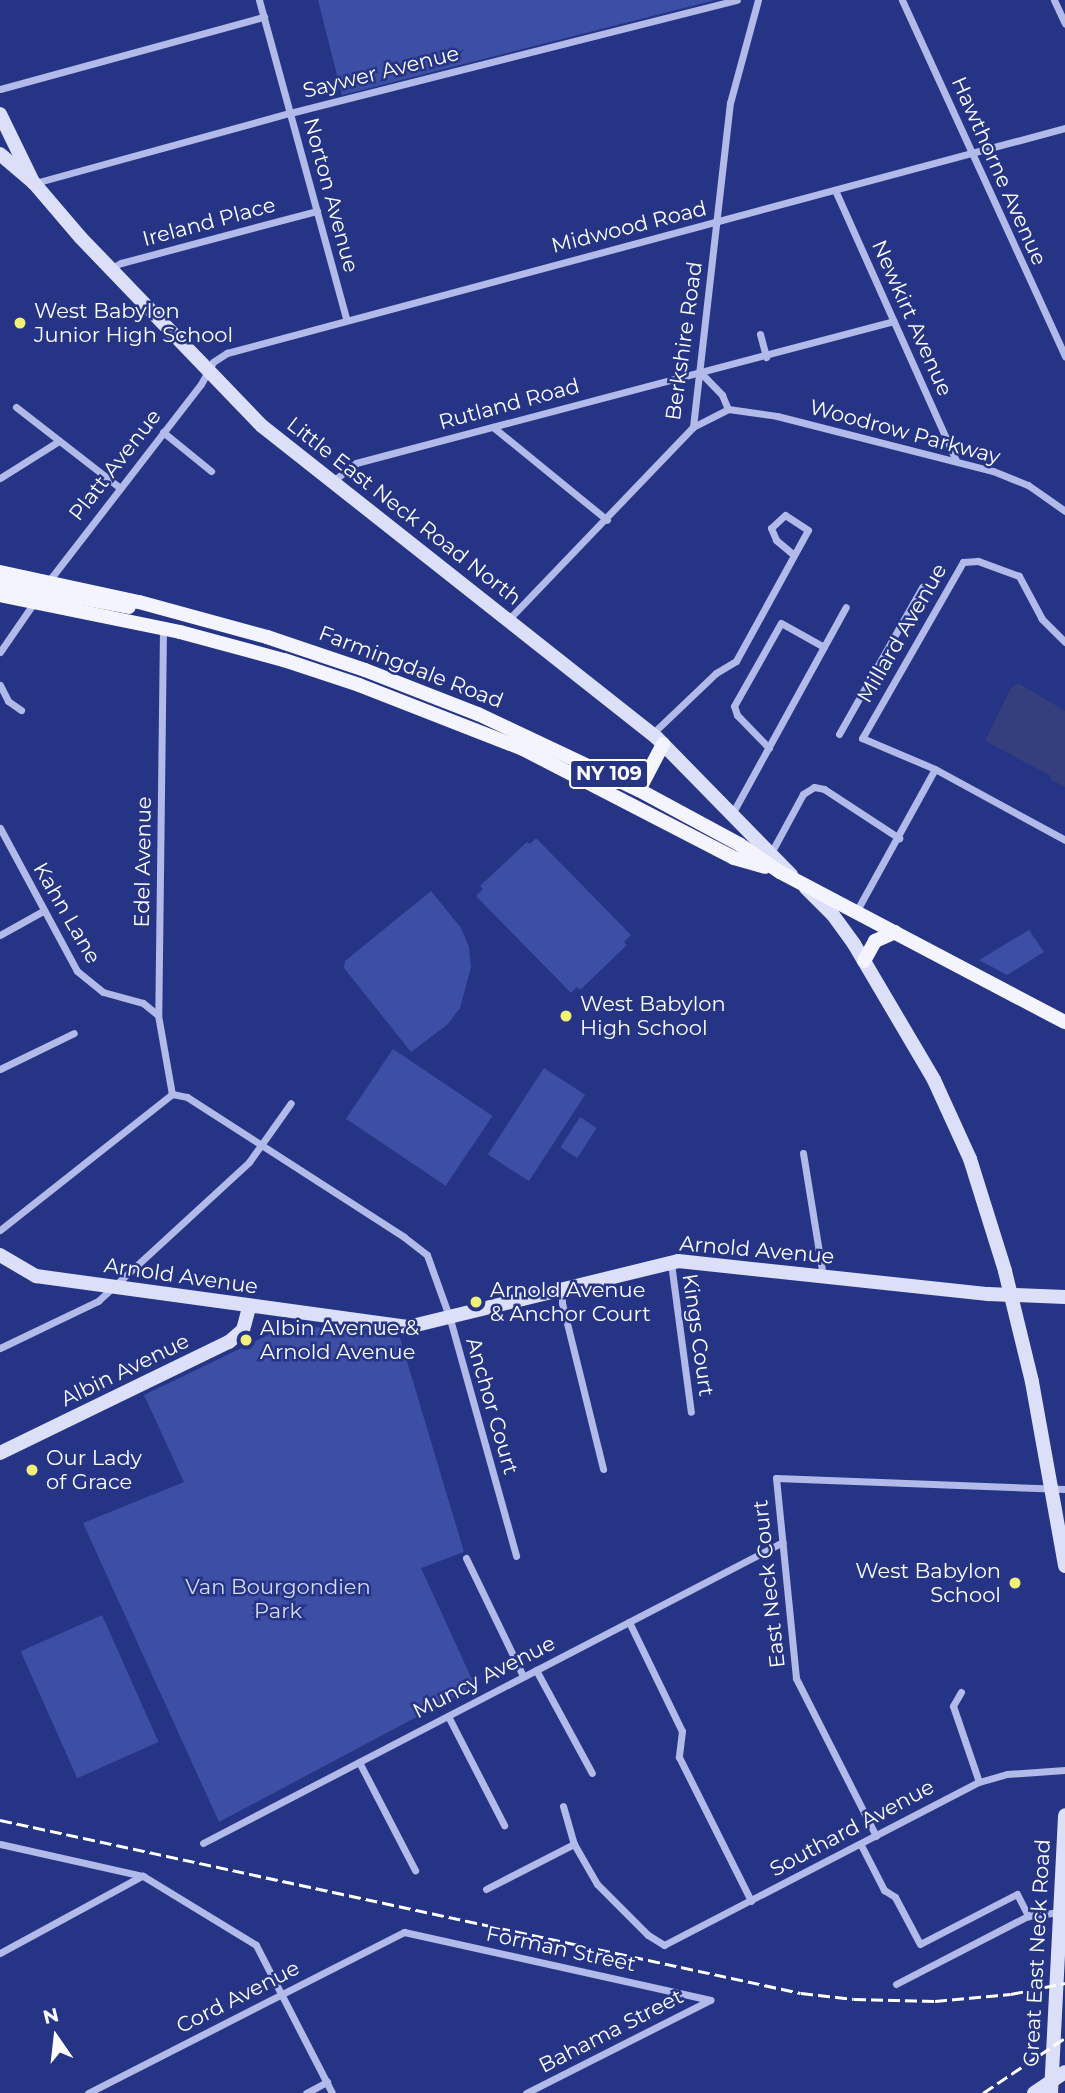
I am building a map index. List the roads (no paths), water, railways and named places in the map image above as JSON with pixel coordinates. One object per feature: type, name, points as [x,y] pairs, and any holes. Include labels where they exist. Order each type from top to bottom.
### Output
[{"type":"main road","points":[[0,114],[34,183]]},
{"type":"main road","name":"Little East Neck Road North","points":[[0,154],[34,183],[262,426],[657,739],[800,882]]},
{"type":"main road","name":"Farmingdale Road","points":[[0,572],[42,592],[163,629],[310,668],[444,716],[580,776],[734,858],[780,872]]},
{"type":"main road","points":[[0,583],[42,592]]},
{"type":"main road","name":"Farmingdale Road","points":[[0,595],[42,592],[169,609],[304,649],[429,694],[522,733],[639,790],[739,844],[800,882]]},
{"type":"main road","points":[[639,790],[657,739]]},
{"type":"main road","points":[[800,882],[838,921],[921,1055],[951,1115],[984,1199],[1012,1296],[1059,1489],[1065,1566]]},
{"type":"main road","name":"NY 109","points":[[800,882],[1063,1019]]},
{"type":"main road","points":[[864,961],[875,941],[895,932]]},
{"type":"main road","name":"Arnold Avenue","points":[[0,1255],[36,1276],[402,1327],[450,1319],[562,1287],[671,1262],[695,1261],[1012,1296],[1065,1297]]},
{"type":"main road","name":"Albin Avenue","points":[[0,1453],[229,1342],[243,1330],[249,1307]]},
{"type":"main road","name":"Great East Neck Road","points":[[1051,2087],[1063,1911],[1065,1815]]},
{"type":"main road","points":[[1034,2093],[1051,2087],[1065,2072]]},
{"type":"street","name":"Norton Avenue","points":[[259,0],[346,319]]},
{"type":"street","name":"Saywer Avenue","points":[[34,183],[290,113],[737,0]]},
{"type":"street","name":"Berkshire Road","points":[[509,620],[693,427],[730,103],[758,0]]},
{"type":"street","name":"Hawthorne Avenue","points":[[902,0],[1065,356]]},
{"type":"street","points":[[1054,0],[1065,24]]},
{"type":"street","points":[[0,89],[264,18]]},
{"type":"street","name":"Midwood Road","points":[[209,370],[213,362],[227,353],[346,319],[1065,128]]},
{"type":"street","name":"Newkirt Avenue","points":[[835,190],[957,461]]},
{"type":"street","name":"Ireland Place","points":[[111,268],[121,263],[317,211]]},
{"type":"street","name":"Rutland Road","points":[[332,481],[356,463],[766,357],[894,321]]},
{"type":"street","points":[[760,334],[766,357]]},
{"type":"street","name":"Platt Avenue","points":[[0,652],[209,370]]},
{"type":"street","points":[[693,427],[728,409],[722,395],[700,372]]},
{"type":"street","points":[[16,407],[120,488]]},
{"type":"street","name":"Woodrow Parkway","points":[[728,409],[777,416],[957,461],[1028,485],[1065,511]]},
{"type":"street","points":[[493,427],[607,520]]},
{"type":"street","points":[[163,432],[211,471]]},
{"type":"street","points":[[0,478],[59,440]]},
{"type":"street","points":[[657,739],[716,673],[736,661],[808,530],[785,515],[771,528],[776,540],[794,555]]},
{"type":"street","name":"Millard Avenue","points":[[1065,642],[1042,619],[1019,576],[978,561],[964,562],[862,738],[935,769],[1065,840]]},
{"type":"street","points":[[839,734],[922,587]]},
{"type":"street","points":[[732,815],[846,607]]},
{"type":"street","points":[[769,748],[737,715],[734,706],[781,623],[824,647]]},
{"type":"street","name":"Edel Avenue","points":[[163,629],[158,1015],[172,1094]]},
{"type":"street","points":[[0,685],[8,701],[21,710]]},
{"type":"street","points":[[856,912],[900,838],[935,769]]},
{"type":"street","points":[[771,854],[803,794],[814,787],[824,789],[900,838]]},
{"type":"street","name":"Kahn Lane","points":[[0,828],[66,956],[88,982],[103,992],[143,1003],[158,1015]]},
{"type":"street","points":[[0,935],[43,911]]},
{"type":"street","points":[[0,1069],[74,1033]]},
{"type":"street","points":[[0,1230],[172,1094]]},
{"type":"street","name":"Anchor Court","points":[[172,1094],[187,1097],[427,1255],[450,1319],[516,1556]]},
{"type":"street","points":[[0,1348],[98,1301],[249,1162],[291,1103]]},
{"type":"street","points":[[803,1153],[823,1277]]},
{"type":"street","name":"Kings Court","points":[[671,1262],[691,1412]]},
{"type":"street","points":[[562,1287],[562,1303],[603,1469]]},
{"type":"street","name":"East Neck Court","points":[[876,1836],[796,1678],[776,1478],[1059,1489]]},
{"type":"street","name":"Muncy Avenue","points":[[202,1843],[783,1542]]},
{"type":"street","points":[[466,1558],[523,1676]]},
{"type":"street","points":[[629,1622],[682,1731],[678,1757],[751,1900]]},
{"type":"street","points":[[536,1670],[592,1773]]},
{"type":"street","points":[[961,1692],[953,1706],[979,1782]]},
{"type":"street","points":[[448,1716],[504,1825]]},
{"type":"street","points":[[359,1762],[415,1870]]},
{"type":"street","name":"Southard Avenue","points":[[573,1844],[597,1884],[648,1935],[664,1945],[979,1782],[1007,1774],[1065,1770]]},
{"type":"street","points":[[486,1889],[573,1844],[564,1806]]},
{"type":"street","points":[[0,1844],[143,1876],[257,1945],[332,2093]]},
{"type":"street","points":[[861,1845],[884,1890],[895,1897],[919,1944],[1017,1894],[1028,1916]]},
{"type":"street","points":[[0,1953],[143,1876]]},
{"type":"street","points":[[896,1984],[1028,1916],[1063,1911]]},
{"type":"street","name":"Cord Avenue","points":[[88,2093],[404,1932]]},
{"type":"street","name":"Forman Street","points":[[404,1932],[710,2000]]},
{"type":"street","name":"Bahama Street","points":[[526,2093],[710,2000]]},
{"type":"street","points":[[306,2093],[327,2082]]},
{"type":"railway","points":[[0,1820],[801,1993],[854,1999],[935,2001],[1011,1994],[1065,1983]]},
{"type":"railway","points":[[983,2093],[1065,2038]]},
{"type":"place","name":"West Babylon Junior High School","points":[[20,323]]},
{"type":"place","name":"West Babylon High School","points":[[566,1016]]},
{"type":"place","name":"Arnold Avenue & Anchor Court","points":[[476,1302]]},
{"type":"place","name":"Albin Avenue & Arnold Avenue","points":[[246,1340]]},
{"type":"place","name":"Our Lady of Grace","points":[[32,1470]]},
{"type":"place","name":"West Babylon School","points":[[1015,1583]]},
{"type":"park label","name":"Van Bourgondien Park","points":[[278,1599]]}]
